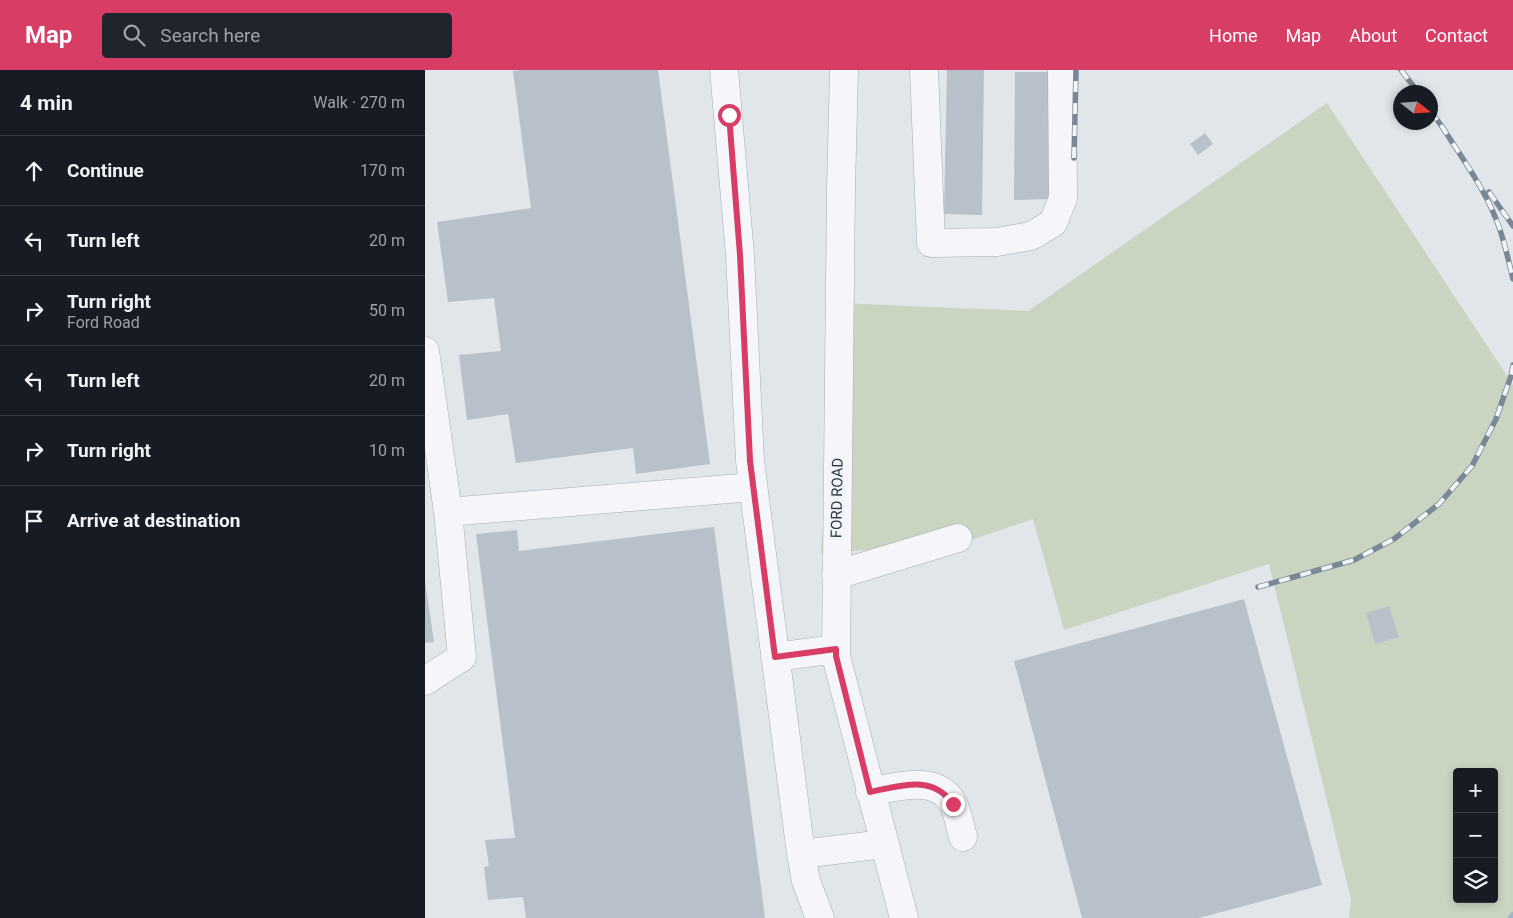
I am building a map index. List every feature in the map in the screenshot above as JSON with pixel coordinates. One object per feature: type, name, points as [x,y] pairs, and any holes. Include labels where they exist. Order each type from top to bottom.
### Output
[{"type":"street","points":[[725,70],[740,255],[749,451],[753,487],[801,854],[806,881],[820,918]]},
{"type":"street","name":"FORD ROAD","points":[[844,70],[836,656],[904,918]]},
{"type":"street","points":[[924,70],[931,242],[997,242],[1031,236],[1053,222],[1063,198],[1062,70]]},
{"type":"street","points":[[425,351],[427,384],[448,512],[461,657],[425,681]]},
{"type":"street","points":[[448,512],[753,487]]},
{"type":"street","points":[[836,575],[958,538]]},
{"type":"street","points":[[775,657],[836,649]]},
{"type":"street","points":[[870,792],[910,785],[933,787],[946,794],[953,804],[963,837]]},
{"type":"street","points":[[801,854],[884,844]]},
{"type":"green space","points":[[1327,103],[1513,385],[1513,918],[1349,918],[1351,899],[1269,564],[1064,630],[1033,519],[959,544],[821,553],[840,303],[1028,311]]},
{"type":"building","points":[[658,70],[710,464],[636,474],[633,448],[516,463],[508,414],[467,420],[459,355],[501,351],[494,298],[448,302],[437,222],[531,208],[513,71]]},
{"type":"building","points":[[947,70],[984,70],[982,215],[944,214]]},
{"type":"building","points":[[1015,72],[1056,72],[1053,199],[1014,200]]},
{"type":"building","points":[[1205,133],[1213,144],[1198,155],[1190,144]]},
{"type":"building","points":[[714,527],[765,918],[526,918],[523,897],[488,900],[484,867],[489,866],[485,840],[515,838],[476,534],[517,530],[519,551]]},
{"type":"building","points":[[425,581],[434,642],[425,643]]},
{"type":"building","points":[[1244,599],[1322,885],[1199,918],[1082,918],[1014,661]]},
{"type":"building","points":[[1389,606],[1399,637],[1375,644],[1366,613]]},
{"type":"railway","points":[[1074,158],[1076,70]]},
{"type":"railway","points":[[1401,70],[1413,85]]},
{"type":"railway","points":[[1438,121],[1445,131]]},
{"type":"railway","points":[[1441,125],[1471,171],[1491,207],[1506,249],[1513,279]]},
{"type":"railway","points":[[1489,192],[1513,226]]},
{"type":"railway","points":[[1258,587],[1354,560],[1394,539],[1439,504],[1472,466],[1496,419],[1513,365]]},
{"type":"route","points":[[729,115],[740,255],[750,461],[775,657],[836,649],[836,656],[870,792],[910,785],[933,787],[946,794],[953,804]]}]
